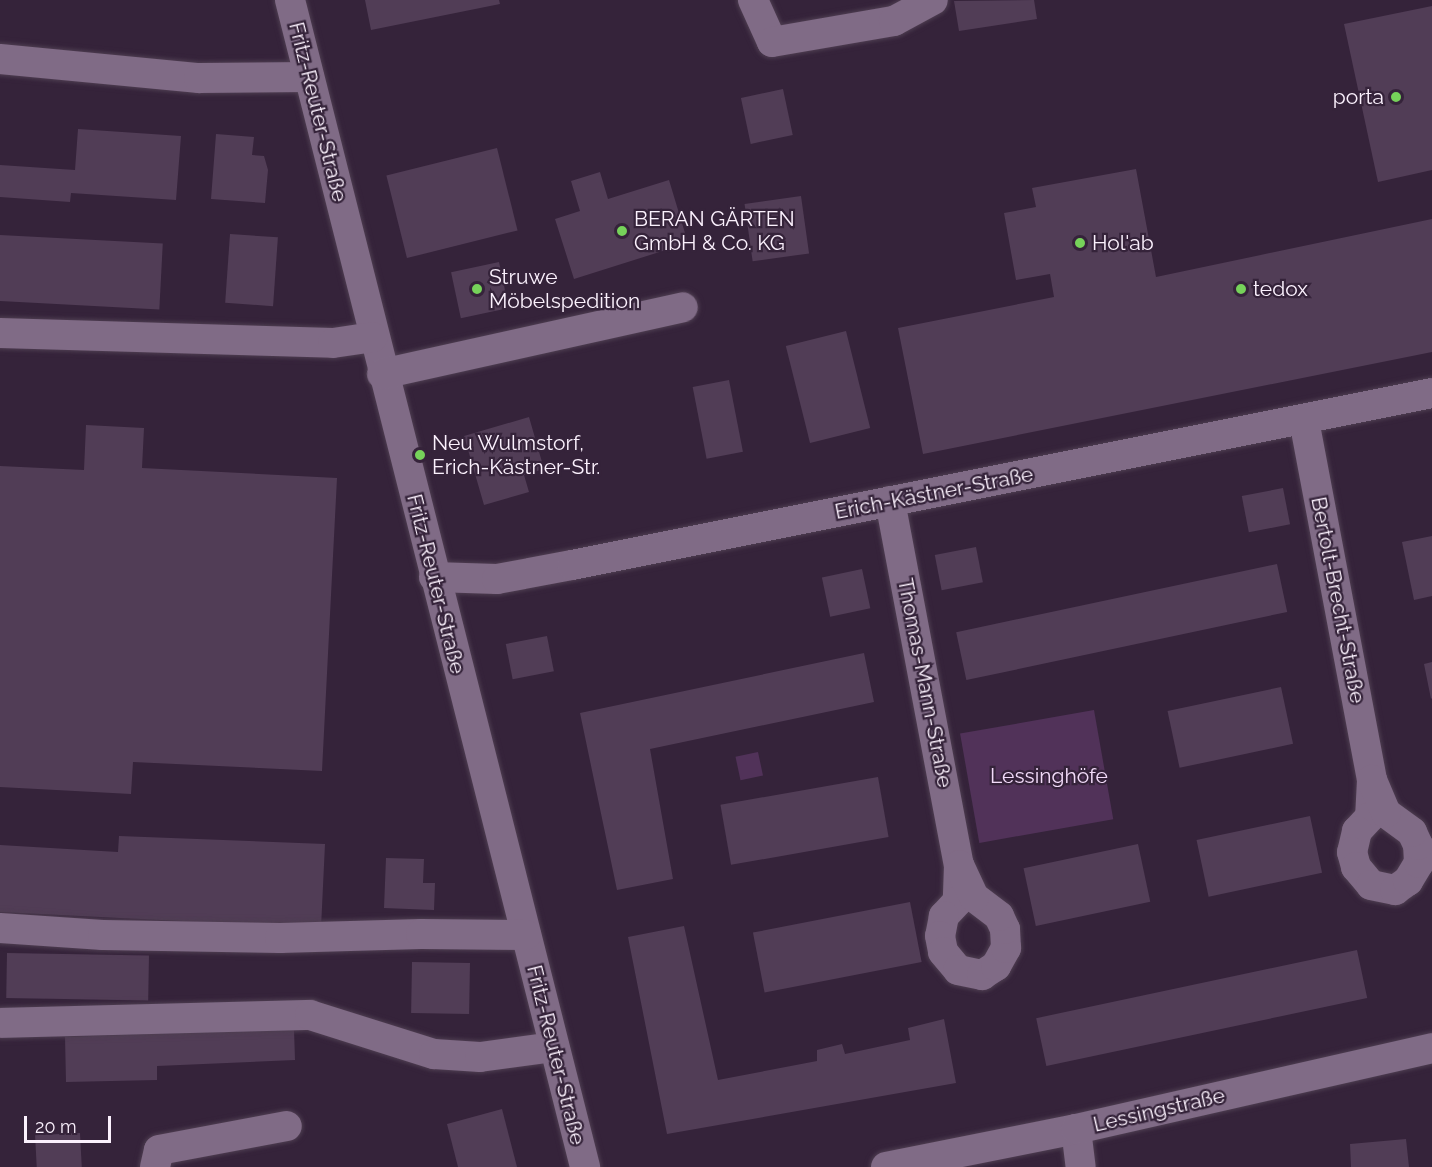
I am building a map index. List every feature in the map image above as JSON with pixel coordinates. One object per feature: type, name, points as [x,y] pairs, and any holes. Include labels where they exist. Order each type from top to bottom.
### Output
[{"type":"street","name":"Fritz-Reuter-Straße","points":[[290,0],[382,374],[585,1167]]},
{"type":"street","points":[[753,0],[772,42],[894,21],[933,0]]},
{"type":"street","points":[[0,59],[198,78],[309,77]]},
{"type":"street","points":[[382,374],[683,307]]},
{"type":"street","points":[[0,333],[333,343],[373,337]]},
{"type":"street","name":"Erich-Kästner-Straße","points":[[434,577],[497,579],[774,526],[1432,393]]},
{"type":"street","name":"Bertolt-Brecht-Straße","points":[[1304,420],[1372,780]]},
{"type":"street","name":"Thomas-Mann-Straße","points":[[890,501],[960,865]]},
{"type":"street","points":[[0,928],[103,935],[221,937],[526,935]]},
{"type":"street","points":[[1,1023],[310,1015],[434,1054],[480,1057],[554,1047]]},
{"type":"street","name":"Lessingstraße","points":[[886,1167],[1076,1130],[1432,1048]]},
{"type":"street","points":[[155,1167],[159,1150],[287,1126]]},
{"type":"street","points":[[1076,1130],[1081,1167]]},
{"type":"green space","name":"Lessinghöfe","points":[[1094,710],[1113,819],[979,843],[960,734]]},
{"type":"green space","points":[[758,752],[763,775],[740,780],[736,757]]},
{"type":"building","points":[[365,0],[499,0],[500,4],[371,30]]},
{"type":"building","points":[[1034,0],[1037,19],[959,31],[954,1]]},
{"type":"building","name":"porta","points":[[1432,6],[1432,170],[1378,182],[1344,24]]},
{"type":"building","points":[[783,89],[793,135],[751,144],[741,98]]},
{"type":"building","points":[[78,129],[181,136],[176,200],[71,193],[70,202],[0,197],[0,165],[75,170]]},
{"type":"building","points":[[216,134],[254,137],[252,155],[264,156],[268,170],[265,203],[211,199]]},
{"type":"building","points":[[497,148],[518,230],[407,258],[386,176]]},
{"type":"building","points":[[1136,169],[1156,277],[1432,219],[1432,352],[923,454],[898,328],[1054,297],[1050,274],[1016,280],[1004,213],[1036,207],[1032,188]]},
{"type":"building","name":"BERAN GÄRTEN GmbH & Co. KG","points":[[600,172],[608,199],[669,180],[688,243],[574,279],[555,219],[580,211],[571,181]]},
{"type":"building","points":[[801,196],[809,253],[753,261],[745,204]]},
{"type":"building","points":[[230,234],[278,237],[273,306],[225,303]]},
{"type":"building","points":[[0,235],[163,244],[159,309],[0,301]]},
{"type":"building","points":[[499,262],[509,308],[461,318],[451,272]]},
{"type":"building","points":[[846,331],[870,428],[810,443],[786,346]]},
{"type":"building","points":[[729,380],[743,452],[707,459],[693,387]]},
{"type":"building","points":[[529,417],[544,469],[524,475],[529,492],[484,505],[464,436]]},
{"type":"building","points":[[86,425],[144,428],[142,468],[337,478],[322,771],[133,762],[131,794],[0,787],[0,466],[84,470]]},
{"type":"building","points":[[1283,488],[1290,524],[1249,532],[1242,496]]},
{"type":"building","points":[[1432,536],[1432,596],[1414,600],[1402,542]]},
{"type":"building","points":[[976,547],[983,582],[942,590],[935,555]]},
{"type":"building","points":[[1277,564],[1287,612],[966,680],[956,632]]},
{"type":"building","points":[[862,569],[870,608],[830,617],[822,578]]},
{"type":"building","points":[[547,636],[554,671],[513,679],[506,644]]},
{"type":"building","points":[[864,653],[874,702],[650,749],[673,879],[617,890],[580,713]]},
{"type":"building","points":[[1432,662],[1432,698],[1431,699],[1424,664]]},
{"type":"building","points":[[1281,687],[1293,744],[1180,768],[1168,711]]},
{"type":"building","points":[[878,777],[889,837],[731,865],[720,805]]},
{"type":"building","points":[[1310,816],[1322,873],[1209,897],[1197,840]]},
{"type":"building","points":[[119,836],[325,844],[321,928],[0,912],[0,845],[118,852]]},
{"type":"building","points":[[1138,844],[1150,902],[1036,926],[1024,868]]},
{"type":"building","points":[[386,858],[424,859],[423,883],[435,883],[434,910],[384,908]]},
{"type":"building","points":[[910,902],[922,962],[765,992],[753,933]]},
{"type":"building","points":[[684,926],[718,1080],[817,1061],[817,1050],[842,1044],[845,1054],[910,1040],[908,1028],[944,1019],[956,1083],[667,1134],[628,937]]},
{"type":"building","points":[[1357,950],[1367,998],[1046,1066],[1036,1018]]},
{"type":"building","points":[[7,953],[149,955],[148,1000],[6,998]]},
{"type":"building","points":[[412,962],[470,963],[469,1014],[411,1013]]},
{"type":"building","points":[[294,1029],[295,1060],[157,1066],[157,1080],[66,1082],[65,1037]]},
{"type":"building","points":[[502,1109],[517,1167],[458,1167],[447,1124]]},
{"type":"building","points":[[80,1133],[82,1167],[37,1167],[35,1135]]},
{"type":"building","points":[[1406,1139],[1409,1167],[1351,1167],[1350,1144]]},
{"type":"place","name":"porta","points":[[1396,97]]},
{"type":"place","name":"BERAN GÄRTEN GmbH & Co. KG","points":[[622,231]]},
{"type":"place","name":"Hol'ab","points":[[1080,243]]},
{"type":"place","name":"Struwe Möbelspedition","points":[[477,289]]},
{"type":"place","name":"tedox","points":[[1241,289]]},
{"type":"place","name":"Neu Wulmstorf, Erich-Kästner-Str.","points":[[420,455]]}]
